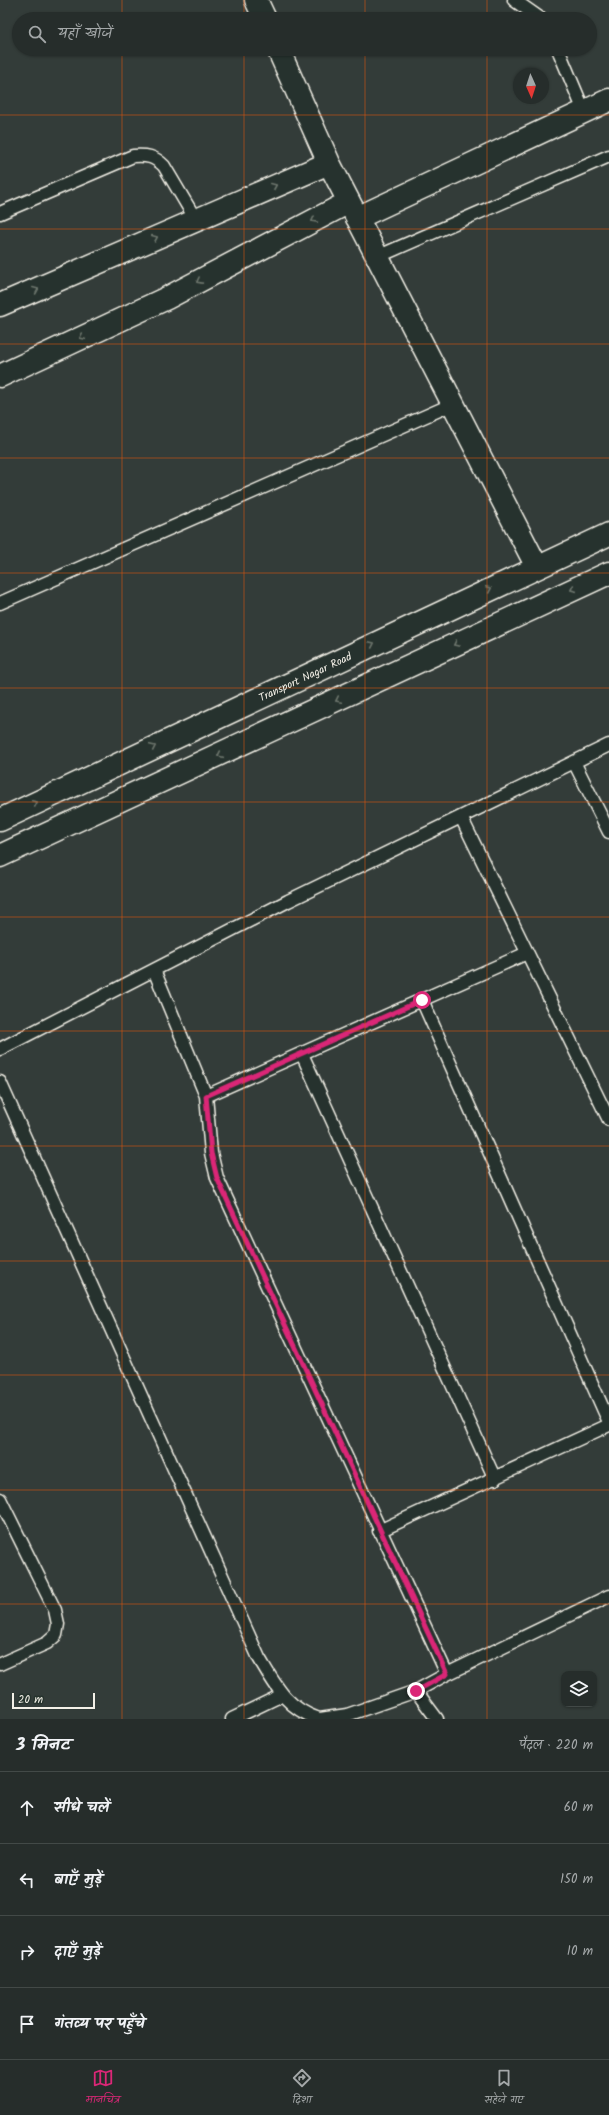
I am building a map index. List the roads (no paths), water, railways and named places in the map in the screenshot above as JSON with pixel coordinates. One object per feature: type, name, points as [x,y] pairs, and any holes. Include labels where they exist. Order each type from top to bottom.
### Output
[{"type":"street","points":[[256,0],[262,12]]},
{"type":"street","points":[[281,56],[329,163],[536,567]]},
{"type":"street","points":[[0,376],[353,210],[609,100]]},
{"type":"street","points":[[0,305],[329,163]]},
{"type":"street","name":"Transport Nagar Road","points":[[0,820],[609,534]]},
{"type":"street","points":[[0,856],[609,573]]},
{"type":"lane","points":[[514,0],[531,12]]},
{"type":"lane","points":[[561,56],[584,111]]},
{"type":"lane","points":[[0,213],[133,156],[147,155],[157,159],[164,166],[196,220]]},
{"type":"lane","points":[[377,257],[609,156]]},
{"type":"lane","points":[[0,603],[453,404]]},
{"type":"lane","points":[[0,1049],[154,970],[609,745]]},
{"type":"lane","points":[[574,762],[609,832]]},
{"type":"lane","points":[[461,817],[609,1120]]},
{"type":"lane","points":[[206,1096],[527,953]]},
{"type":"lane","points":[[154,970],[206,1096],[211,1153],[217,1178],[447,1674]]},
{"type":"lane","points":[[422,1000],[609,1422]]},
{"type":"lane","points":[[302,1054],[496,1479]]},
{"type":"lane","points":[[0,1082],[259,1658],[282,1695],[303,1714],[320,1719],[347,1715],[416,1691],[447,1674],[609,1596]]},
{"type":"lane","points":[[380,1532],[609,1425]]},
{"type":"lane","points":[[0,1499],[55,1610],[58,1624],[56,1635],[47,1644],[0,1664]]},
{"type":"lane","points":[[416,1691],[437,1719]]},
{"type":"lane","points":[[232,1719],[282,1695]]}]
